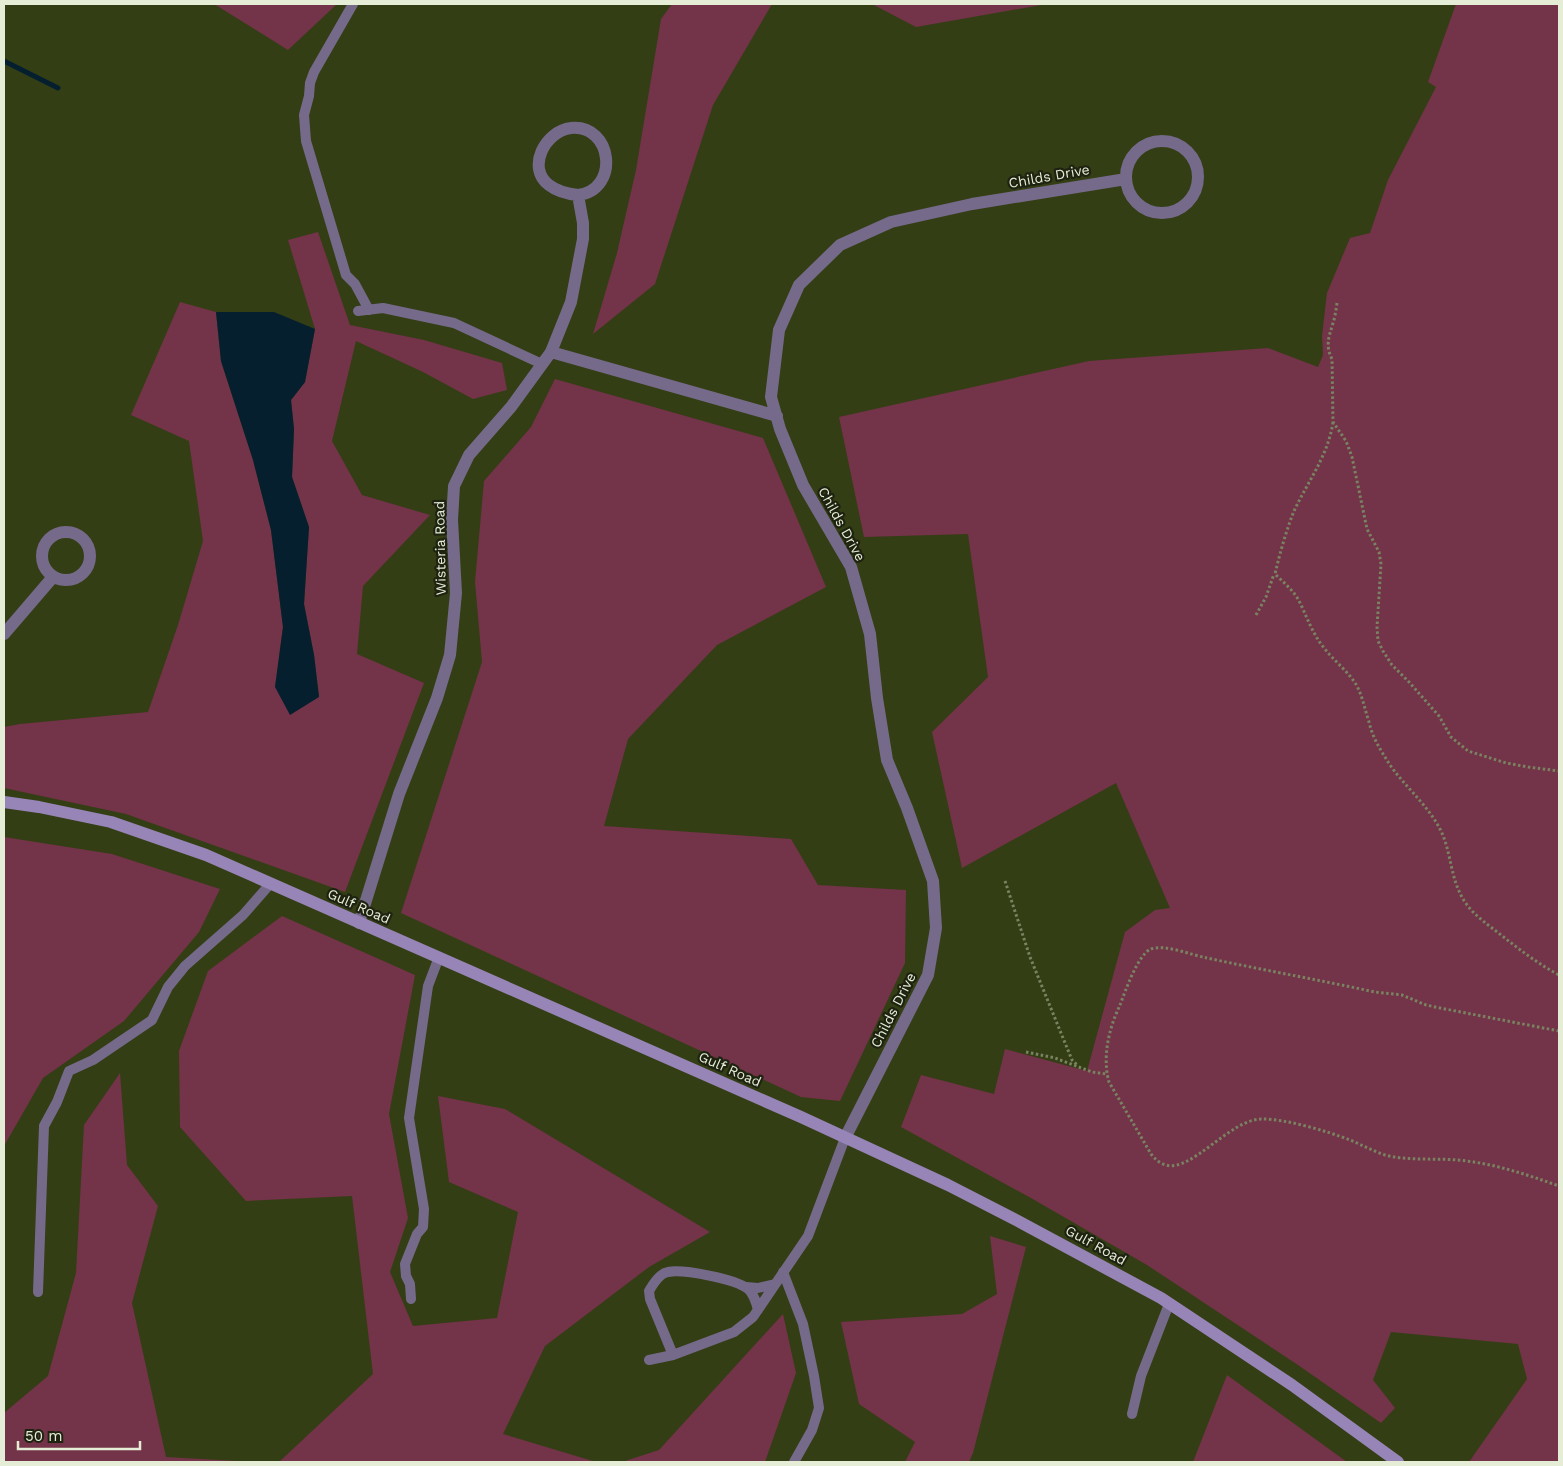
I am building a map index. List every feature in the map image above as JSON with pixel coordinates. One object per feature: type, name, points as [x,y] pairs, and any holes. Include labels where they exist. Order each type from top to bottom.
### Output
[{"type":"street","points":[[571,128],[583,129],[594,135],[606,152],[607,163],[604,177],[597,186],[584,194],[578,195],[564,193],[548,185],[542,175],[540,166],[540,154],[548,140],[560,131],[571,128]]},
{"type":"street","points":[[1166,141],[1178,144],[1188,152],[1195,162],[1198,174],[1192,196],[1175,210],[1164,212],[1152,211],[1142,207],[1128,189],[1126,178],[1127,166],[1133,155],[1142,147],[1154,142],[1166,141]]},
{"type":"street","name":"Childs Drive","points":[[845,1138],[928,975],[936,928],[933,881],[907,808],[887,760],[877,698],[870,634],[851,567],[803,485],[776,416],[771,397],[779,330],[799,285],[840,245],[891,222],[972,204],[1126,178]]},
{"type":"street","name":"Wisteria Road","points":[[359,923],[399,794],[437,698],[450,655],[456,593],[452,520],[454,486],[469,455],[511,407],[551,352],[571,302],[583,239],[583,223],[578,195]]},
{"type":"street","points":[[551,352],[776,416]]},
{"type":"street","points":[[4,634],[53,577]]},
{"type":"street","name":"Gulf Road","points":[[4,802],[112,822],[206,855],[948,1185],[1089,1258],[1169,1304],[1292,1386],[1398,1462]]},
{"type":"lane","points":[[353,4],[335,32],[310,83],[304,115],[306,141],[346,275],[355,284],[369,310]]},
{"type":"lane","points":[[358,311],[383,308],[454,323],[542,364]]},
{"type":"lane","points":[[38,1292],[44,1126],[57,1102],[69,1071],[93,1060],[152,1020],[168,987],[185,966],[243,915],[271,883]]},
{"type":"lane","points":[[411,1299],[410,1284],[406,1276],[405,1264],[417,1234],[423,1227],[424,1209],[409,1118],[428,986],[439,957]]},
{"type":"lane","points":[[649,1360],[673,1356],[734,1332],[753,1317],[808,1236],[845,1138]]},
{"type":"lane","points":[[673,1356],[650,1299],[649,1291],[658,1278],[666,1272],[693,1272],[717,1277],[746,1287],[758,1288],[775,1284]]},
{"type":"lane","points":[[783,1272],[803,1324],[814,1376],[818,1408],[812,1430],[794,1462]]},
{"type":"lane","points":[[746,1287],[752,1293],[758,1310]]},
{"type":"lane","points":[[1132,1414],[1141,1376],[1169,1304]]},
{"type":"path","points":[[1256,615],[1266,598],[1294,512],[1326,451],[1331,436],[1333,422],[1332,359],[1328,352],[1327,342],[1334,322],[1337,303]]},
{"type":"path","points":[[1333,422],[1346,441],[1352,457],[1367,529],[1379,552],[1381,564],[1377,627],[1378,641],[1382,651],[1392,665],[1439,716],[1451,737],[1468,751],[1521,766],[1559,771]]},
{"type":"path","points":[[1274,574],[1298,599],[1314,634],[1325,650],[1358,687],[1364,701],[1369,724],[1384,756],[1393,770],[1423,803],[1441,830],[1463,900],[1484,922],[1528,957],[1559,975]]},
{"type":"path","points":[[1005,882],[1039,980],[1072,1060],[1078,1066]]},
{"type":"path","points":[[1559,1030],[1426,1005],[1402,995],[1375,992],[1163,948],[1151,949],[1144,954],[1110,1029],[1106,1074],[1151,1154],[1158,1162],[1167,1166],[1189,1161],[1243,1124],[1258,1119],[1276,1119],[1350,1140],[1386,1155],[1482,1163],[1519,1172],[1559,1186]]},
{"type":"path","points":[[1026,1052],[1055,1058],[1092,1072],[1106,1074]]},
{"type":"shaded area","points":[[214,4],[337,4],[288,50]]},
{"type":"shaded area","points":[[672,4],[772,4],[713,105],[655,284],[593,334],[617,253],[636,170],[661,19]]},
{"type":"shaded area","points":[[872,4],[1047,4],[916,27]]},
{"type":"shaded area","points":[[1456,4],[1559,4],[1559,1462],[1469,1462],[1527,1379],[1518,1344],[1391,1332],[1373,1380],[1395,1408],[1381,1423],[1298,1365],[1147,1265],[1031,1198],[901,1127],[921,1075],[994,1094],[1005,1049],[1087,1071],[1125,932],[1155,910],[1170,908],[1116,783],[962,868],[932,732],[988,677],[968,534],[864,537],[839,417],[1089,361],[1268,348],[1318,367],[1323,355],[1322,336],[1327,293],[1350,238],[1370,233],[1388,180],[1436,87],[1428,82]]},
{"type":"shaded area","points":[[318,232],[350,325],[424,340],[502,363],[507,390],[473,399],[423,372],[356,341],[332,441],[362,495],[430,515],[363,586],[357,654],[424,683],[345,892],[126,814],[4,788],[4,727],[148,712],[178,625],[203,541],[189,441],[131,415],[180,302],[216,312],[221,361],[253,460],[271,530],[283,627],[275,687],[319,697],[314,655],[304,604],[309,527],[292,477],[294,429],[291,400],[305,382],[315,329],[288,240]]},
{"type":"shaded area","points":[[555,379],[763,438],[826,587],[717,645],[628,739],[604,826],[791,839],[818,885],[906,890],[905,963],[840,1101],[801,1097],[401,913],[482,662],[475,582],[484,481],[531,427]]},
{"type":"shaded area","points":[[4,837],[112,854],[220,889],[199,932],[124,1021],[43,1078],[4,1146]]},
{"type":"shaded area","points":[[282,916],[415,975],[389,1114],[408,1218],[390,1272],[413,1326],[497,1318],[518,1212],[449,1182],[438,1096],[505,1109],[710,1232],[649,1267],[545,1346],[503,1434],[596,1462],[279,1462],[373,1374],[352,1196],[246,1201],[180,1127],[179,1051],[208,971]]},
{"type":"shaded area","points":[[120,1073],[127,1165],[158,1206],[132,1303],[166,1457],[254,1462],[4,1462],[4,1413],[48,1376],[76,1273],[84,1125]]},
{"type":"shaded area","points":[[990,1236],[1026,1247],[973,1453],[969,1462],[905,1462],[915,1442],[859,1404],[841,1322],[962,1314],[997,1294]]},
{"type":"shaded area","points":[[783,1314],[796,1373],[765,1462],[622,1462],[659,1450]]},
{"type":"shaded area","points":[[1227,1375],[1347,1462],[1193,1462]]},
{"type":"water","points":[[216,312],[274,312],[315,329],[305,382],[291,400],[294,429],[292,477],[309,527],[304,604],[314,655],[319,697],[290,715],[275,687],[283,627],[271,530],[253,460],[221,361]]},
{"type":"waterway","points":[[4,61],[58,88]]}]
